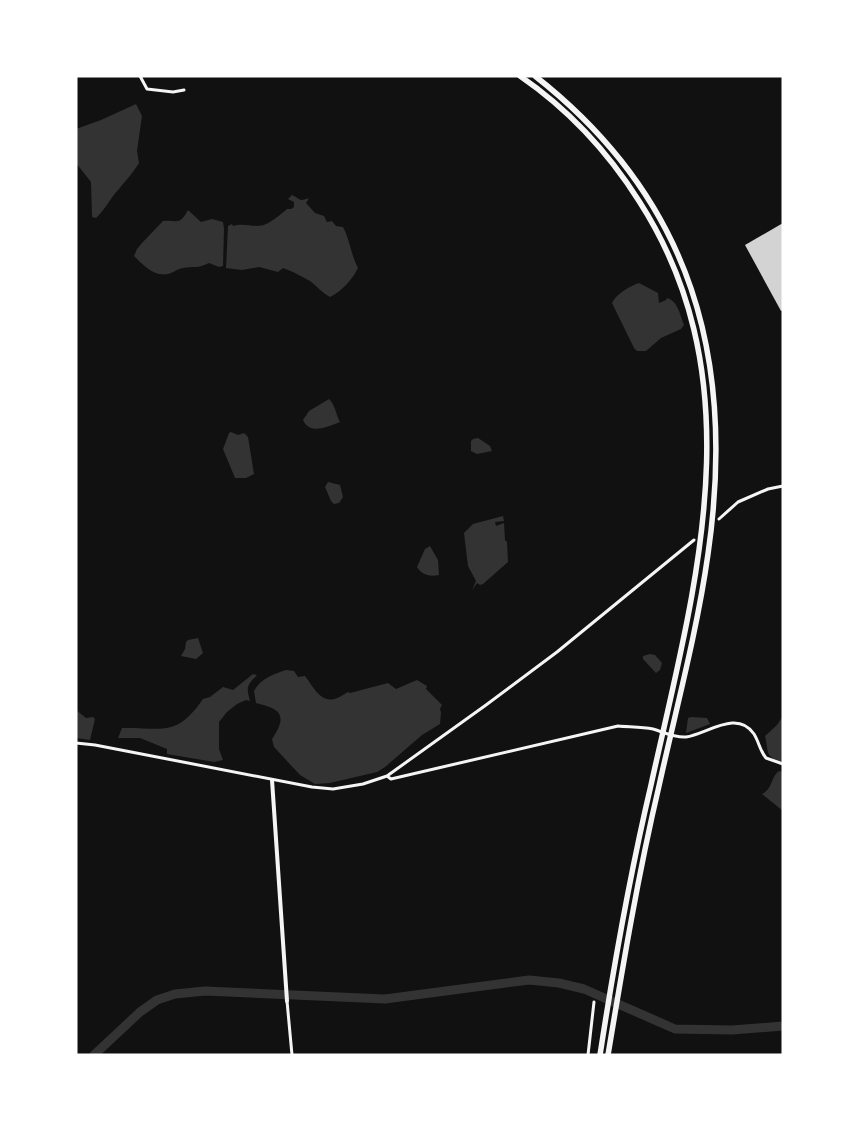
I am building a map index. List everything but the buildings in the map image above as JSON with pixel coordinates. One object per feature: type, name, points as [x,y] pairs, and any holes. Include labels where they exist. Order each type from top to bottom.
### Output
[{"type":"highway","points":[[520,76],[548,97],[586,133],[620,173],[648,214],[672,262],[682,288],[696,336],[705,391],[707,478],[700,552],[685,633],[636,854],[600,1055]]},
{"type":"highway","points":[[535,76],[594,128],[627,167],[655,210],[679,259],[698,310],[714,389],[716,463],[708,554],[694,635],[638,882],[608,1055]]},
{"type":"street","points":[[140,76],[147,89],[173,92],[184,90]]},
{"type":"street","points":[[719,520],[738,502],[783,486]]},
{"type":"street","points":[[76,743],[96,745],[272,780],[333,790],[363,784],[387,776],[557,652],[694,540]]},
{"type":"street","points":[[387,776],[391,779],[618,726],[655,730],[678,737],[687,737],[717,726],[738,724],[754,733],[766,758],[783,764]]},
{"type":"street","points":[[272,780],[292,1055]]},
{"type":"street","points":[[588,1055],[594,1002]]},
{"type":"shaded area","points":[[136,104],[142,116],[137,151],[139,163],[99,215],[96,218],[92,217],[91,182],[76,163],[76,129]]},
{"type":"shaded area","points":[[292,195],[301,200],[309,198],[306,203],[315,213],[324,216],[327,222],[332,221],[336,226],[343,227],[347,237],[358,268],[346,285],[330,297],[310,281],[283,268],[278,272],[259,267],[242,270],[226,268],[228,226],[232,224],[233,226],[258,226],[266,224],[287,209],[294,207],[294,202],[288,199]]},
{"type":"shaded area","points":[[188,210],[201,222],[212,219],[223,222],[223,266],[219,267],[209,263],[199,267],[187,267],[163,274],[149,270],[134,256],[137,249],[163,221],[180,220]]},
{"type":"shaded area","points":[[639,283],[658,293],[659,303],[667,298],[674,302],[684,325],[681,329],[661,338],[646,351],[637,351],[634,348],[612,303],[617,296]]},
{"type":"shaded area","points":[[329,399],[340,422],[315,429],[306,425],[303,420],[309,411]]},
{"type":"shaded area","points":[[231,432],[238,435],[244,433],[248,437],[254,474],[246,478],[235,478],[223,449]]},
{"type":"shaded area","points":[[478,438],[490,446],[492,451],[477,454],[471,451],[471,441]]},
{"type":"shaded area","points":[[328,482],[340,485],[343,497],[339,503],[334,504],[331,501],[325,487]]},
{"type":"shaded area","points":[[503,516],[504,521],[495,522],[496,526],[504,523],[508,562],[483,584],[477,583],[472,590],[476,581],[468,566],[464,533],[473,524]]},
{"type":"shaded area","points":[[430,546],[438,560],[439,575],[426,575],[417,567],[425,549]]},
{"type":"shaded area","points":[[198,638],[203,653],[196,659],[181,656],[186,642]]},
{"type":"shaded area","points":[[655,655],[662,663],[660,670],[656,673],[643,659],[643,656]]},
{"type":"shaded area","points":[[286,670],[294,671],[298,677],[305,676],[318,693],[326,699],[338,698],[348,692],[388,683],[396,689],[417,680],[427,686],[426,689],[442,705],[440,709],[440,724],[422,735],[377,772],[330,783],[315,784],[300,775],[274,747],[272,739],[280,724],[279,714],[271,708],[256,703],[254,691],[260,683],[272,675]]},
{"type":"shaded area","points":[[253,674],[257,675],[248,686],[250,701],[246,700],[237,704],[219,722],[219,749],[223,760],[214,762],[167,754],[167,749],[140,738],[118,738],[122,728],[159,729],[176,725],[185,720],[203,699],[210,697],[223,687],[233,690]]},
{"type":"shaded area","points":[[76,710],[86,718],[93,717],[95,719],[90,740],[76,738]]},
{"type":"shaded area","points":[[783,716],[783,762],[770,756],[765,736],[777,725]]},
{"type":"shaded area","points":[[688,718],[707,718],[710,724],[686,733]]},
{"type":"shaded area","points":[[779,771],[783,772],[783,811],[762,794],[766,792]]},
{"type":"waterway","points":[[94,1055],[140,1012],[157,1000],[175,994],[205,991],[385,999],[529,980],[559,983],[584,989],[675,1029],[732,1030],[783,1026]]}]
